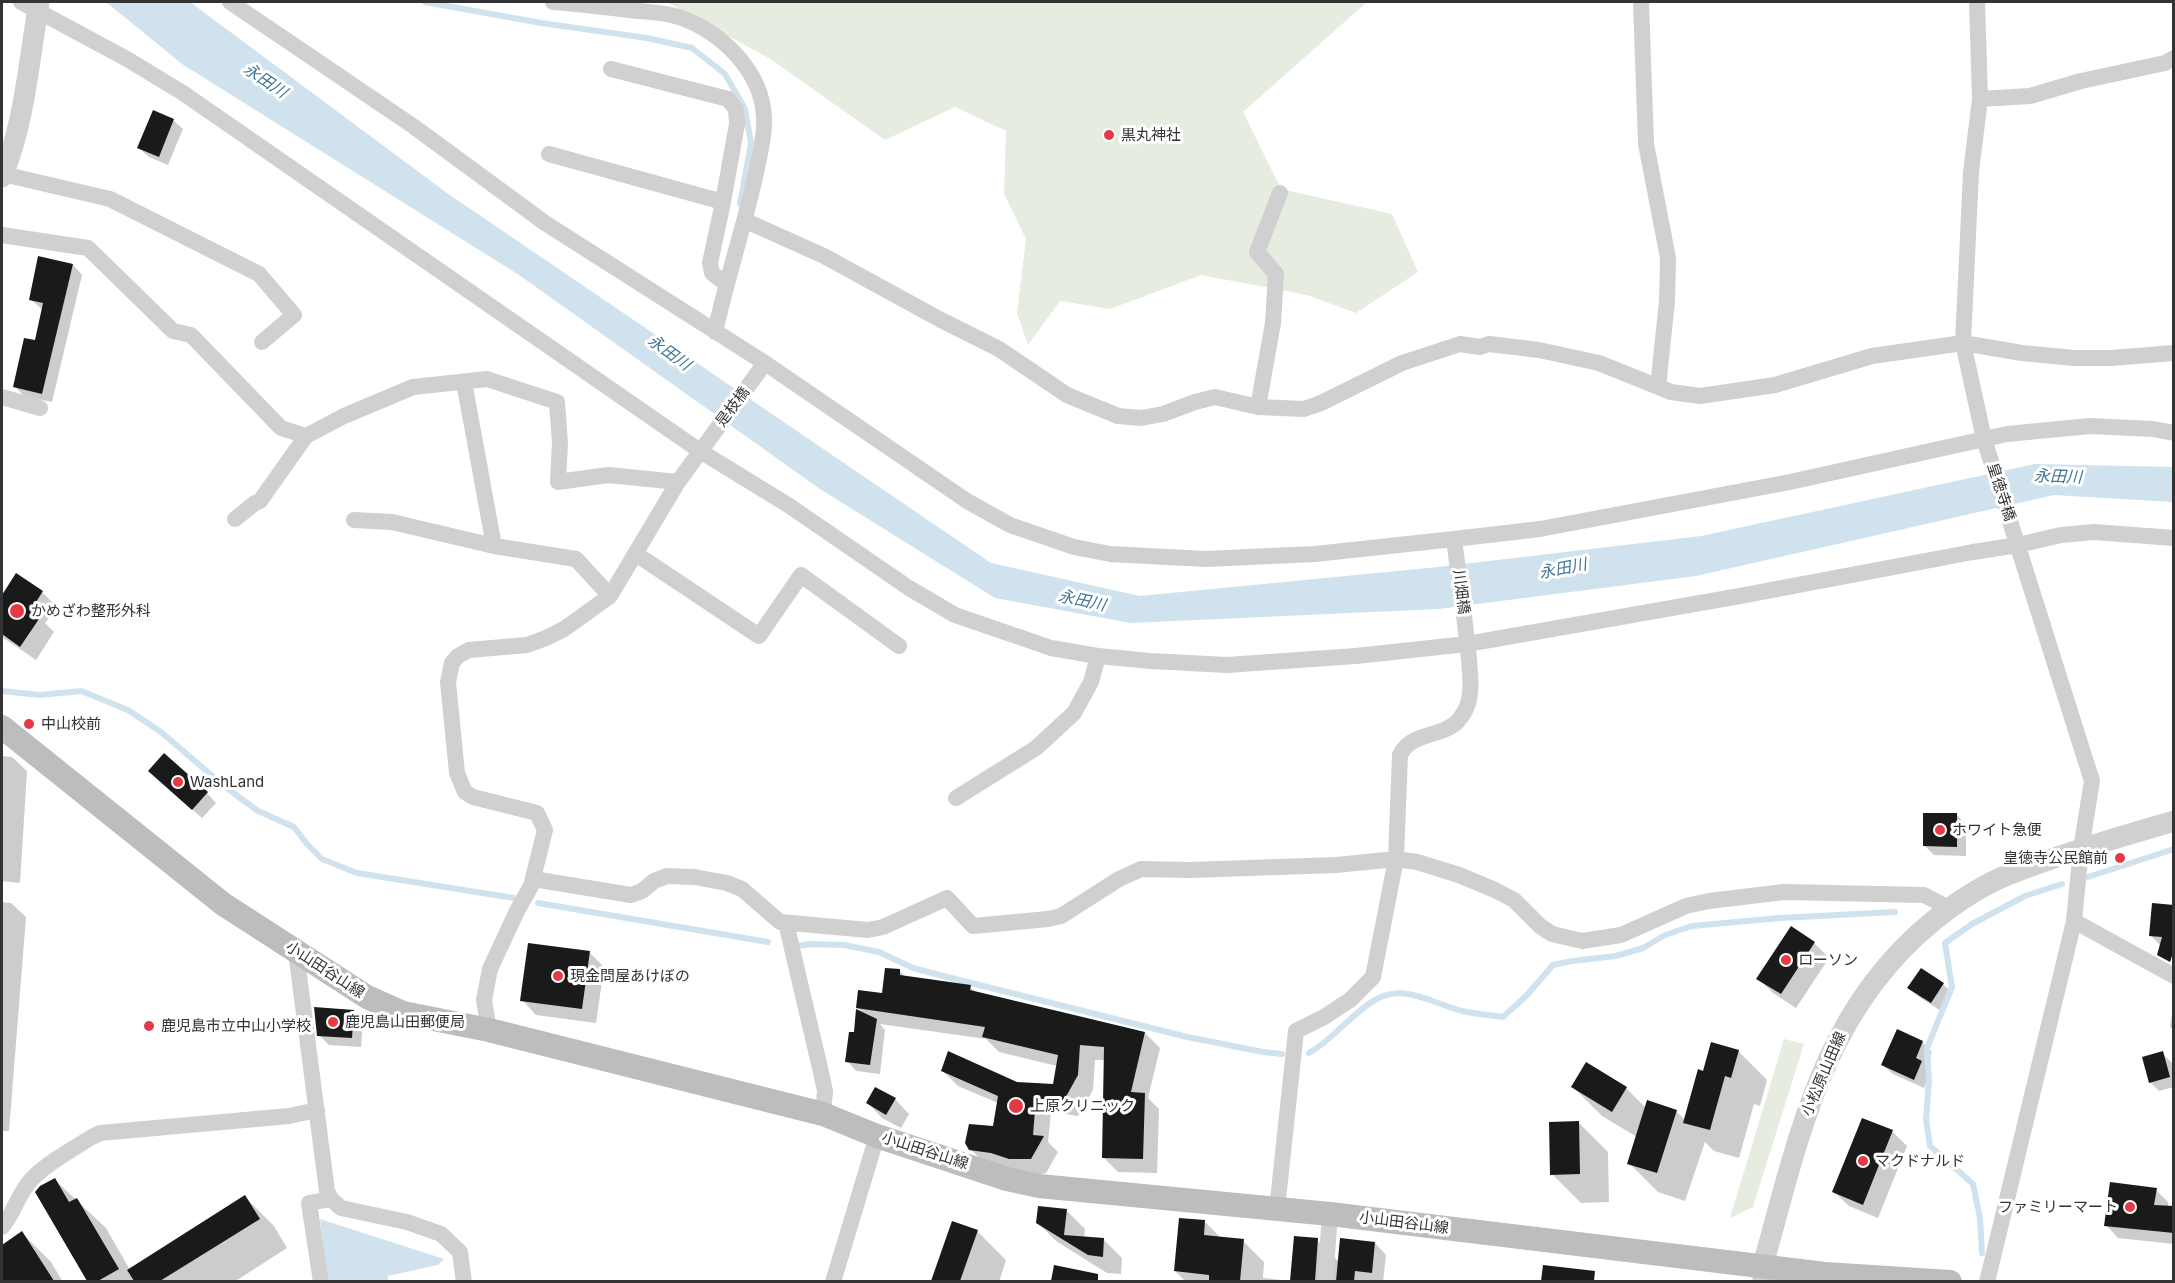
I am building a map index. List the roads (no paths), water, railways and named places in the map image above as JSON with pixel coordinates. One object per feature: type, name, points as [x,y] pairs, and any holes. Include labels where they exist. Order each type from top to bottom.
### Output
[{"type":"main road","name":"小山田谷山線","points":[[2,727],[224,904],[368,997],[403,1013],[489,1030],[823,1114],[878,1136],[1007,1179],[1039,1186],[1330,1214],[1760,1276],[1824,1274],[1950,1281]]},
{"type":"street","points":[[230,2],[413,126],[545,223],[765,363],[967,501],[1010,525],[1074,548],[1110,554],[1205,559],[1315,554],[1540,529],[1744,491],[2007,434],[2090,426],[2153,429],[2174,433]]},
{"type":"street","points":[[553,2],[679,17],[726,45],[746,64],[760,95],[764,120],[761,150],[746,221],[726,284],[715,332]]},
{"type":"street","points":[[1641,2],[1646,144],[1668,258],[1667,301],[1658,387]]},
{"type":"street","name":"皇徳寺橋","points":[[1977,2],[1980,99],[1971,172],[1963,343],[1984,440],[2092,782],[2081,849],[2074,921],[1987,1281]]},
{"type":"street","points":[[262,342],[294,315],[259,274],[110,199],[2,175],[14,143],[26,85],[33,5],[183,93],[700,451],[788,505],[909,588],[955,615],[1050,648],[1098,656],[1227,665],[1356,656],[1467,644],[2018,545],[2061,535],[2094,532],[2174,537]]},
{"type":"street","points":[[1980,99],[2030,96],[2080,81],[2165,63],[2174,58]]},
{"type":"street","points":[[611,69],[728,99],[736,109],[737,124],[710,263],[712,273],[726,284]]},
{"type":"street","points":[[549,154],[723,202]]},
{"type":"street","points":[[1258,406],[1273,323],[1276,274],[1257,252],[1280,193]]},
{"type":"street","points":[[746,221],[824,256],[999,349],[1067,395],[1118,416],[1141,418],[1163,414],[1215,397],[1258,406],[1304,409],[1322,403],[1402,363],[1460,344],[1509,347],[1599,363],[1671,392],[1700,396],[1775,386],[1872,356],[1963,343],[2022,353],[2074,358],[2111,358],[2174,353]]},
{"type":"street","points":[[2,236],[88,248],[173,331],[191,334],[281,428],[306,436]]},
{"type":"street","name":"是枝橋","points":[[610,596],[678,482],[765,363]]},
{"type":"street","points":[[235,519],[260,501],[306,436],[344,416],[413,387],[487,379],[557,402],[560,443],[558,482],[608,475],[678,482]]},
{"type":"street","points":[[464,382],[494,546]]},
{"type":"street","points":[[2,397],[40,408]]},
{"type":"street","points":[[354,520],[392,522],[494,546],[576,559],[610,596],[564,629],[546,638],[526,645],[469,650],[458,656],[452,663],[448,682],[457,773],[465,792],[473,797],[537,813],[545,830],[533,879],[490,969],[484,1000],[489,1030]]},
{"type":"street","name":"川畑橋","points":[[1277,1209],[1296,1031],[1350,1000],[1373,977],[1396,859],[1400,755],[1405,745],[1412,741],[1456,723],[1469,701],[1471,686],[1454,539]]},
{"type":"street","points":[[636,554],[759,636],[801,575],[899,646]]},
{"type":"street","points":[[956,798],[1036,748],[1074,713],[1091,682],[1098,656]]},
{"type":"street","name":"小松原山田線","points":[[1760,1276],[1797,1143],[1824,1066],[1850,1017],[1886,968],[1915,936],[1949,908],[2004,877],[2081,849],[2174,821]]},
{"type":"street","points":[[533,879],[631,895],[667,876],[694,877],[727,883],[742,889],[780,922],[868,930],[883,927],[947,898],[973,926],[1048,919],[1061,916],[1119,879],[1141,869],[1190,870],[1396,859],[1417,862],[1459,875],[1495,890],[1514,900],[1540,926],[1552,934],[1582,941],[1621,935],[1686,906],[1708,901],[1784,892],[1924,895],[1949,908]]},
{"type":"street","points":[[2074,921],[2174,976]]},
{"type":"street","points":[[786,923],[825,1091],[823,1114]]},
{"type":"street","points":[[296,951],[327,1191],[331,1199],[341,1208],[407,1222],[441,1234],[460,1252],[464,1281]]},
{"type":"street","points":[[2,1227],[11,1217],[15,1204],[31,1179],[100,1133],[289,1116],[317,1110]]},
{"type":"street","points":[[833,1281],[878,1136]]},
{"type":"street","points":[[321,1281],[309,1203],[331,1199]]},
{"type":"street","points":[[1325,1281],[1330,1214]]},
{"type":"water","name":"永田川","points":[[106,2],[190,2],[447,193],[991,563],[1140,596],[1438,567],[1701,536],[2035,464],[2173,467],[2173,502],[2054,495],[1696,576],[1438,609],[1131,623],[995,598],[820,489],[519,275],[182,64]]},
{"type":"water","points":[[320,1219],[444,1259],[438,1265],[388,1276],[388,1281],[328,1281]]},
{"type":"waterway","points":[[425,2],[541,23],[647,38],[692,48],[725,74],[745,109],[751,143],[740,204]]},
{"type":"waterway","points":[[2,691],[40,695],[81,691],[128,710],[161,732],[224,786],[258,811],[294,827],[322,859],[357,873],[514,898]]},
{"type":"waterway","points":[[2088,877],[2174,849]]},
{"type":"waterway","points":[[1982,1253],[1980,1218],[1973,1184],[1930,1146],[1926,1119],[1929,1081],[1927,1048],[1952,987],[1945,943],[1972,924],[2025,896],[2062,884]]},
{"type":"waterway","points":[[538,903],[768,942]]},
{"type":"waterway","points":[[1309,1053],[1370,1003],[1393,994],[1415,995],[1462,1011],[1503,1017],[1526,996],[1553,965],[1616,956],[1643,948],[1665,935],[1692,926],[1780,918],[1895,912]]},
{"type":"waterway","points":[[798,946],[844,945],[879,952],[913,968],[947,977],[1183,1036],[1282,1054]]},
{"type":"place","name":"黒丸神社","points":[[1109,135]]},
{"type":"place","name":"かめざわ整形外科","points":[[17,611]]},
{"type":"place","name":"中山校前","points":[[29,724]]},
{"type":"place","name":"WashLand","points":[[178,782]]},
{"type":"place","name":"ホワイト急便","points":[[1940,830]]},
{"type":"place","name":"皇徳寺公民館前","points":[[2120,858]]},
{"type":"place","name":"ローソン","points":[[1786,960]]},
{"type":"place","name":"現金問屋あけぼの","points":[[558,976]]},
{"type":"place","name":"鹿児島山田郵便局","points":[[333,1022]]},
{"type":"place","name":"鹿児島市立中山小学校","points":[[149,1026]]},
{"type":"place","name":"上原クリニック","points":[[1016,1106]]},
{"type":"place","name":"マクドナルド","points":[[1863,1161]]},
{"type":"place","name":"ファミリーマート","points":[[2130,1207]]}]
